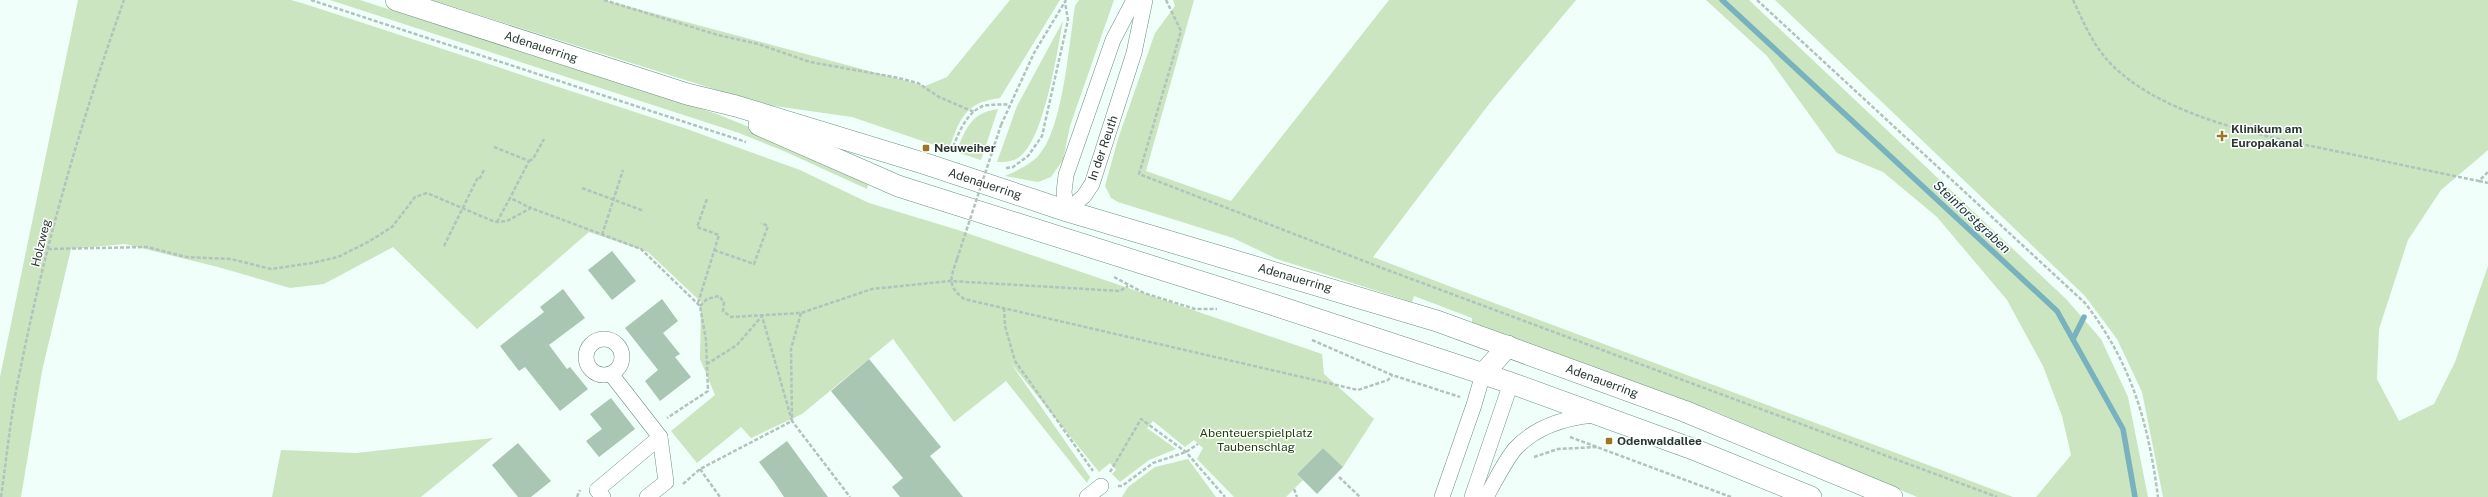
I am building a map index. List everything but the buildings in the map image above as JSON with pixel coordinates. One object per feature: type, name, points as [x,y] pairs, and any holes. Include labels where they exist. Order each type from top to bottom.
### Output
[{"type":"main road","name":"Adenauerring","points":[[396,0],[686,94],[736,106],[926,164],[1067,211],[1380,303],[1508,346],[1684,411],[1892,497]]},
{"type":"main road","name":"Adenauerring","points":[[686,94],[898,186],[1058,238],[1271,304],[1511,383],[1698,451],[1811,497]]},
{"type":"main road","points":[[1058,238],[1067,211]]},
{"type":"main road","points":[[1483,374],[1508,346]]},
{"type":"main road","points":[[1508,346],[1511,383]]},
{"type":"street","points":[[1067,211],[1064,192],[1066,176],[1113,40],[1134,0]]},
{"type":"street","name":"In der Reuth","points":[[1067,211],[1084,196],[1092,184],[1134,53],[1145,0]]},
{"type":"street","points":[[611,374],[657,433],[666,482],[647,497]]},
{"type":"street","points":[[1442,497],[1474,405],[1483,374]]},
{"type":"street","points":[[1472,497],[1511,383]]},
{"type":"street","points":[[1486,497],[1515,449],[1543,428],[1570,417],[1596,414]]},
{"type":"street","points":[[596,495],[657,433]]},
{"type":"street","points":[[1087,497],[1101,486]]},
{"type":"path","name":"Holzweg","points":[[1,497],[20,372],[48,249],[87,105],[124,0]]},
{"type":"path","points":[[604,0],[718,35],[758,44],[810,62],[894,77],[918,83],[939,97],[974,112]]},
{"type":"path","points":[[1166,0],[1181,31],[1139,174],[1382,268],[1997,497]]},
{"type":"path","points":[[1757,0],[2085,303],[2105,330],[2126,366],[2140,405],[2158,497]]},
{"type":"path","points":[[2073,0],[2098,50],[2133,83],[2155,96],[2232,126],[2307,145],[2488,183]]},
{"type":"path","points":[[1066,1],[1034,53],[1009,104],[950,281],[954,291],[964,299],[1358,390],[1388,380],[1392,375]]},
{"type":"path","points":[[1002,169],[1013,167],[1028,156],[1042,136],[1068,20],[1066,1]]},
{"type":"path","points":[[950,156],[964,124],[974,112],[984,106],[1009,104]]},
{"type":"path","points":[[497,222],[529,161],[533,159],[544,139]]},
{"type":"path","points":[[494,148],[529,161]]},
{"type":"path","points":[[444,246],[478,177],[480,178],[484,170]]},
{"type":"path","points":[[602,235],[623,170]]},
{"type":"path","points":[[2479,181],[2488,172]]},
{"type":"path","points":[[582,188],[613,201],[644,211]]},
{"type":"path","points":[[48,249],[147,247],[186,257],[231,259],[271,269],[338,257],[368,242],[392,227],[416,197],[427,193],[497,222],[507,221],[531,208]]},
{"type":"path","points":[[510,198],[531,208],[641,249],[699,305]]},
{"type":"path","points":[[657,433],[681,408],[692,403],[708,391],[707,364],[699,305],[719,235],[697,227],[707,199]]},
{"type":"path","points":[[714,250],[754,264],[768,226],[761,223]]},
{"type":"path","points":[[699,305],[707,299],[719,296],[724,302],[723,311],[731,318],[801,313],[872,289],[950,281],[1120,291],[1128,286]]},
{"type":"path","points":[[1004,308],[1005,326],[1015,361],[1094,472],[1101,486]]},
{"type":"path","points":[[792,421],[791,349],[801,313]]},
{"type":"path","points":[[707,364],[737,345],[762,316]]},
{"type":"path","points":[[762,316],[792,421],[850,497]]},
{"type":"path","points":[[1101,486],[1141,419],[1186,452],[1225,497]]},
{"type":"path","points":[[678,487],[700,469],[792,421]]},
{"type":"path","points":[[1101,486],[1122,486],[1153,464],[1186,452],[1198,444]]},
{"type":"path","points":[[1532,458],[1558,450],[1600,447],[1731,497]]},
{"type":"path","points":[[700,469],[720,497]]},
{"type":"path","points":[[1339,477],[1360,497]]},
{"type":"path","points":[[1294,489],[1297,497]]},
{"type":"green space","name":"Abenteuerspielplatz Taubenschlag","points":[[78,0],[291,0],[305,4],[687,129],[800,170],[869,203],[958,230],[1322,354],[1324,374],[1374,419],[1343,467],[1323,448],[1297,474],[1303,480],[1286,497],[1234,497],[1197,459],[1203,448],[1194,440],[1185,447],[1153,421],[1147,428],[1176,449],[1149,460],[1120,482],[1112,474],[1116,470],[1110,463],[1099,472],[1010,362],[1090,477],[1087,483],[1006,381],[954,422],[893,339],[802,414],[751,438],[741,427],[697,463],[671,431],[715,395],[700,359],[701,302],[648,252],[589,232],[477,329],[393,247],[324,284],[290,288],[218,267],[125,244],[71,249],[42,371],[21,497],[0,497],[0,377]]},
{"type":"green space","points":[[330,0],[360,0],[717,114],[771,136],[868,185],[867,189],[786,152],[739,133]]},
{"type":"green space","points":[[432,0],[604,0],[925,86],[947,77],[1010,0],[1060,0],[1000,98],[988,100],[979,104],[971,108],[965,114],[956,130],[949,150],[852,117],[761,104]]},
{"type":"green space","points":[[1079,0],[1114,0],[1070,126],[1063,160],[1051,177],[1038,182],[1005,176],[1023,167],[1039,155],[1054,126],[1064,85],[1075,6]]},
{"type":"green space","points":[[1173,0],[1194,0],[1146,171],[1231,201],[1389,0],[1576,0],[1489,104],[1373,257],[2013,497],[1917,497],[1714,411],[1472,324],[1472,318],[1414,296],[1412,302],[1277,259],[1233,238],[1118,202],[1111,198],[1105,186],[1118,139],[1155,33],[1175,6]]},
{"type":"green space","points":[[1706,0],[1749,0],[2066,299],[2101,339],[2128,397],[2148,497],[2036,497],[2071,455],[2062,416],[2043,366],[2007,300],[1937,217],[1883,172],[1837,153],[1767,56]]},
{"type":"green space","name":"Klinikum am Europakanal","points":[[1775,0],[2488,0],[2488,150],[2441,190],[2408,240],[2379,329],[2377,379],[2399,421],[2434,404],[2455,362],[2488,266],[2488,497],[2163,497],[2142,392],[2117,339],[2085,296]]},
{"type":"green space","points":[[1063,21],[1048,95],[1035,134],[1027,149],[1018,158],[1011,161],[997,162],[1017,106]]},
{"type":"green space","points":[[998,109],[981,160],[956,152],[970,123],[981,114]]},
{"type":"green space","points":[[493,438],[421,497],[272,497],[281,450],[356,453]]},
{"type":"green space","points":[[1188,459],[1216,497],[1122,497],[1128,487],[1155,467]]},
{"type":"waterway","name":"Steinforstgraben","points":[[1722,0],[2057,311],[2123,429],[2135,497]]},
{"type":"waterway","points":[[2073,339],[2084,317]]},
{"type":"place","name":"Klinikum am Europakanal","points":[[2222,136]]},
{"type":"place","name":"Neuweiher","points":[[926,148]]},
{"type":"place","name":"Odenwaldallee","points":[[1609,441]]}]
